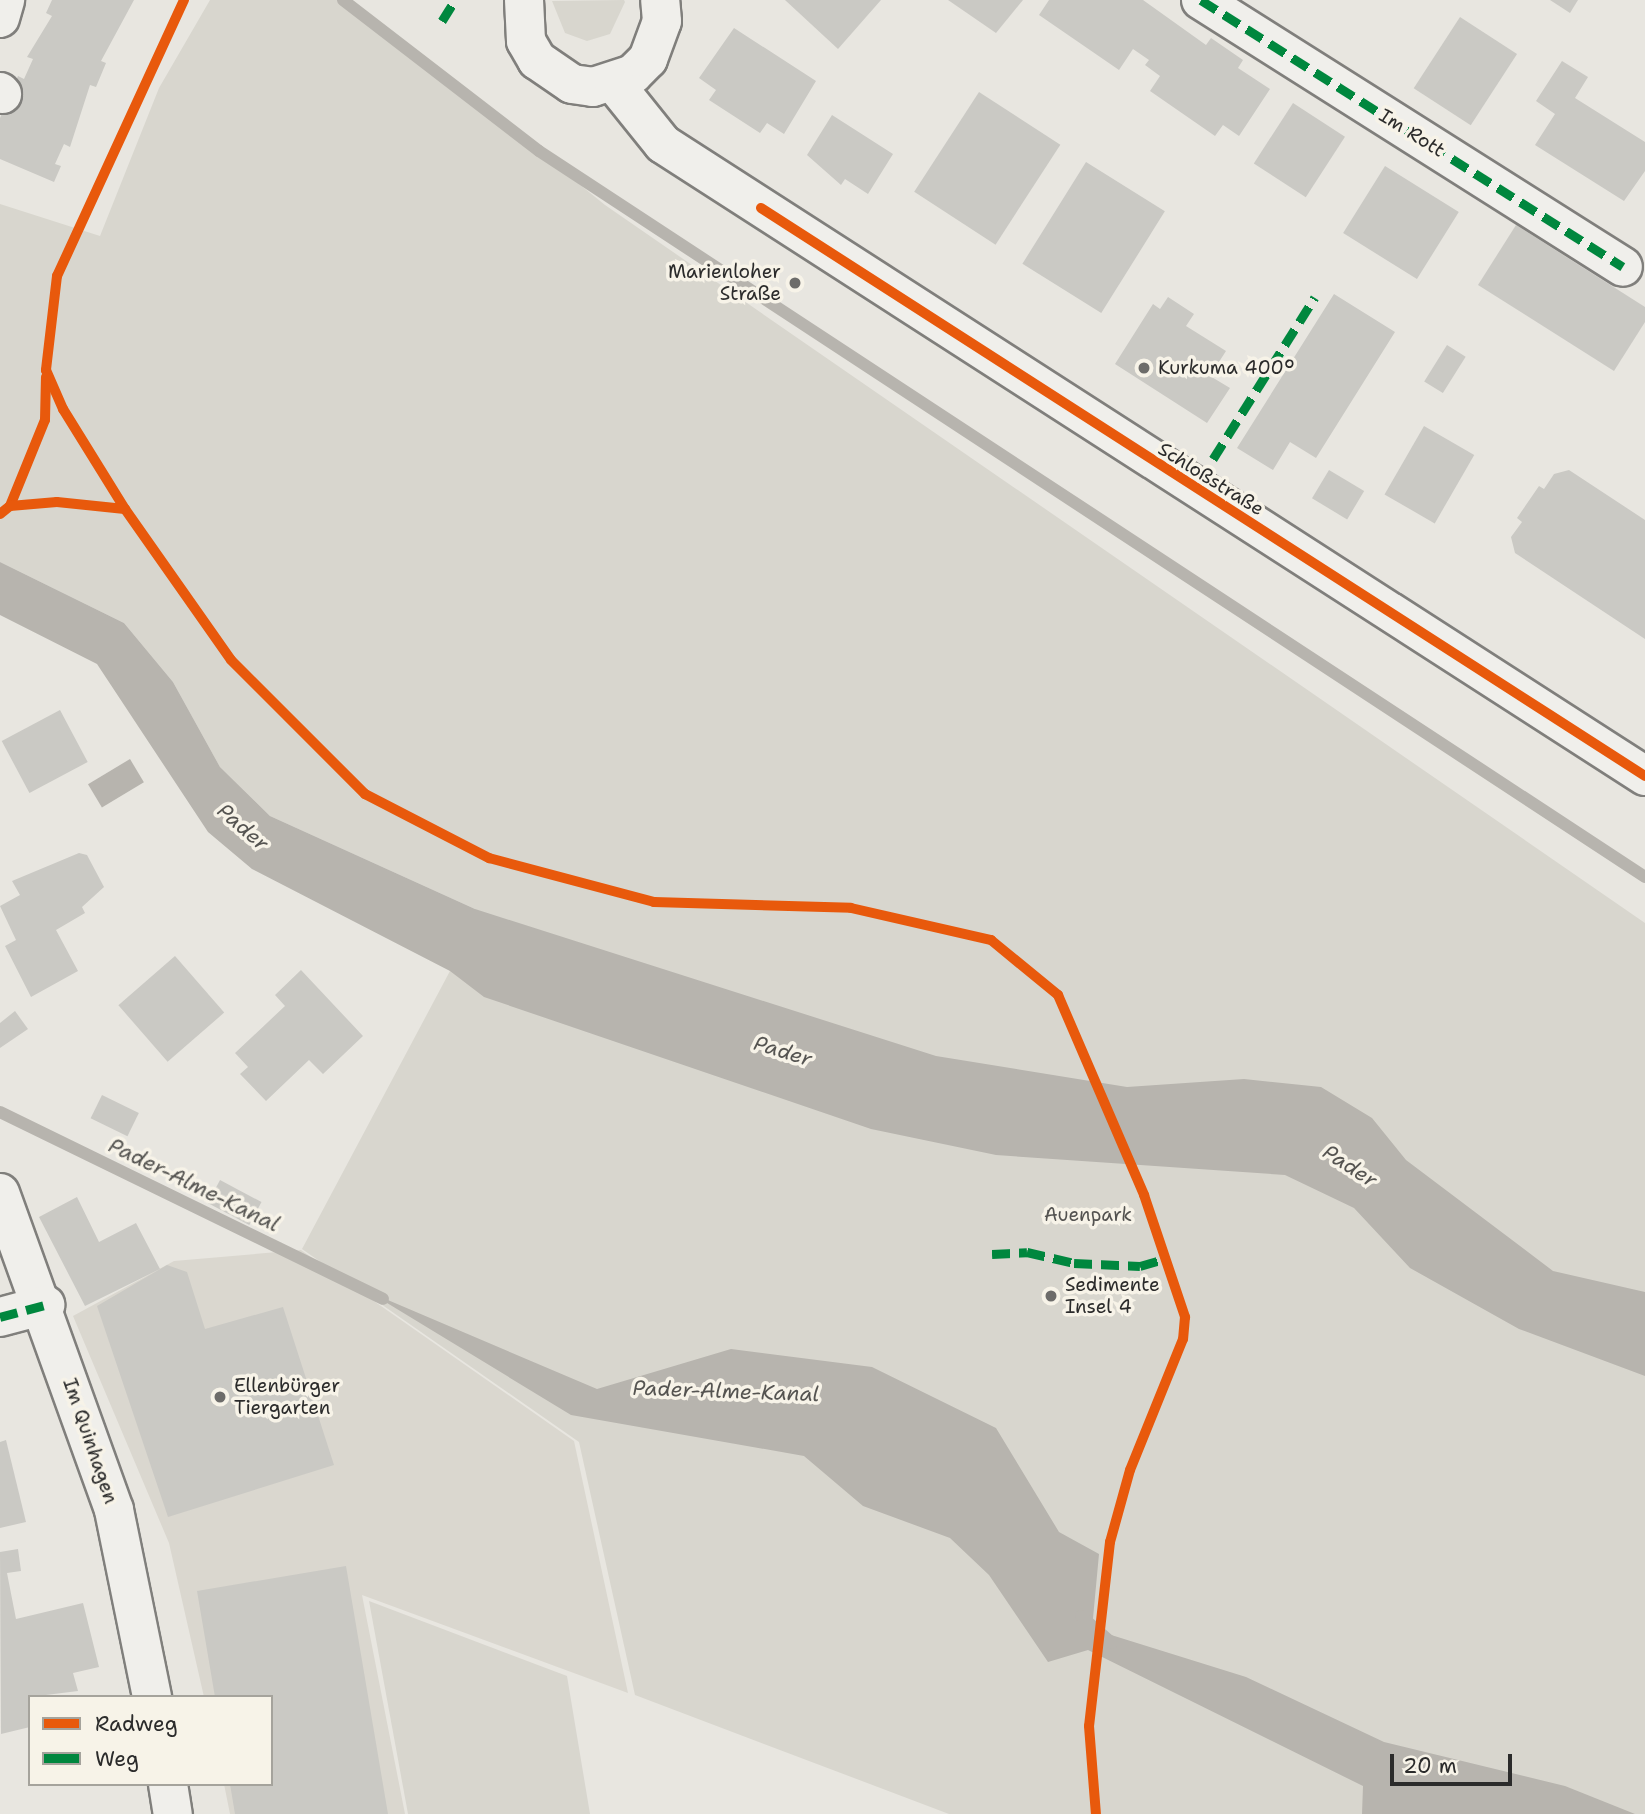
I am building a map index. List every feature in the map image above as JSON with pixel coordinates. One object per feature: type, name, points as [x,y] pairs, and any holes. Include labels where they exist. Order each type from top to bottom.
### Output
[{"type":"street","points":[[0,18],[5,0]]},
{"type":"street","points":[[524,0],[524,30],[537,60],[572,84],[614,83],[633,74],[658,41],[660,0]]},
{"type":"street","name":"Im Rott","points":[[1201,0],[1623,267]]},
{"type":"street","name":"Schloßstraße","points":[[614,83],[663,144],[1645,776]]},
{"type":"street","name":"Im Quinhagen","points":[[0,1193],[45,1305],[114,1510],[152,1695]]},
{"type":"street","points":[[0,1317],[45,1305]]},
{"type":"street","points":[[168,1786],[173,1814]]},
{"type":"shaded area","points":[[301,1250],[574,1441],[628,1693],[362,1595],[405,1814],[230,1814],[224,1786],[273,1786],[273,1695],[204,1695],[169,1543],[73,1316],[174,1261]]},
{"type":"green space","name":"Auenpark","points":[[210,0],[352,0],[605,205],[1645,923],[1645,1814],[949,1814],[635,1695],[579,1442],[302,1249],[450,971],[475,909],[270,816],[220,767],[173,682],[124,623],[0,562],[0,204],[100,236],[159,88]]},
{"type":"green space","points":[[552,1],[625,2],[610,34],[587,41],[565,33]]},
{"type":"green space","points":[[369,1601],[567,1676],[590,1814],[408,1814]]},
{"type":"water","name":"Pader","points":[[0,562],[124,623],[173,682],[220,767],[270,816],[475,909],[936,1056],[1127,1087],[1244,1079],[1321,1087],[1372,1118],[1406,1160],[1553,1271],[1645,1292],[1645,1376],[1519,1329],[1410,1268],[1354,1208],[1285,1175],[996,1155],[871,1129],[484,997],[450,971],[252,869],[208,832],[97,664],[0,615]]},
{"type":"water","points":[[130,759],[144,782],[102,807],[88,784]]},
{"type":"water","points":[[369,1292],[597,1389],[731,1349],[872,1367],[996,1428],[1059,1532],[1099,1554],[1092,1629],[1246,1677],[1384,1742],[1565,1786],[1635,1814],[1362,1814],[1363,1786],[1088,1650],[1048,1662],[989,1575],[950,1538],[863,1506],[804,1456],[571,1415]]},
{"type":"building","points":[[52,0],[134,0],[101,61],[106,63],[96,87],[90,85],[70,147],[64,144],[55,164],[61,166],[54,182],[0,159],[0,118],[18,76],[24,79],[33,59],[27,57],[52,16],[46,13]]},
{"type":"building","points":[[785,0],[881,0],[838,49]]},
{"type":"building","points":[[948,0],[1023,0],[996,33]]},
{"type":"building","points":[[1049,0],[1143,0],[1206,45],[1211,38],[1243,60],[1238,68],[1270,89],[1239,136],[1223,125],[1215,136],[1150,91],[1160,76],[1145,65],[1149,60],[1133,49],[1119,70],[1039,15]]},
{"type":"building","points":[[1550,0],[1578,0],[1570,13]]},
{"type":"building","points":[[1460,17],[1517,54],[1471,125],[1414,88]]},
{"type":"building","points":[[734,28],[816,81],[784,134],[767,123],[760,133],[709,100],[716,90],[699,78]]},
{"type":"building","points":[[1562,61],[1588,77],[1575,98],[1645,142],[1645,171],[1624,201],[1535,145],[1555,114],[1536,101]]},
{"type":"building","points":[[979,92],[1060,145],[996,245],[914,192]]},
{"type":"building","points":[[1293,103],[1345,137],[1306,197],[1254,163]]},
{"type":"building","points":[[832,115],[893,154],[868,194],[845,179],[841,185],[807,155]]},
{"type":"building","points":[[1086,162],[1165,211],[1101,313],[1022,264]]},
{"type":"building","points":[[1385,166],[1459,212],[1417,279],[1343,233]]},
{"type":"building","points":[[1516,225],[1645,307],[1645,322],[1614,371],[1478,285]]},
{"type":"building","points":[[1334,294],[1395,332],[1316,458],[1290,442],[1273,470],[1237,448]]},
{"type":"building","points":[[1168,297],[1194,314],[1186,326],[1226,351],[1210,376],[1230,388],[1207,423],[1115,364],[1153,304],[1160,309]]},
{"type":"building","points":[[1447,345],[1466,357],[1443,393],[1424,381]]},
{"type":"building","points":[[1424,426],[1474,455],[1435,523],[1384,494]]},
{"type":"building","points":[[1329,470],[1364,491],[1347,519],[1312,498]]},
{"type":"building","points":[[1569,470],[1645,520],[1645,639],[1515,553],[1511,537],[1522,522],[1517,518],[1539,486],[1544,489],[1554,474]]},
{"type":"building","points":[[60,710],[88,762],[29,793],[2,741]]},
{"type":"building","points":[[79,853],[87,855],[104,887],[82,907],[85,913],[56,930],[78,971],[31,997],[5,946],[16,940],[0,906],[20,895],[12,881]]},
{"type":"building","points":[[175,956],[224,1013],[168,1062],[118,1005]]},
{"type":"building","points":[[301,970],[363,1036],[323,1074],[309,1060],[266,1101],[240,1074],[248,1067],[235,1053],[285,1006],[275,995]]},
{"type":"building","points":[[15,1011],[28,1029],[0,1048],[0,1023]]},
{"type":"building","points":[[102,1095],[139,1113],[127,1136],[91,1118]]},
{"type":"building","points":[[220,1180],[261,1202],[249,1225],[208,1203]]},
{"type":"building","points":[[77,1197],[99,1242],[136,1223],[160,1269],[85,1306],[39,1217]]},
{"type":"building","name":"Ellenbürger Tiergarten","points":[[167,1265],[187,1272],[205,1329],[283,1307],[334,1465],[168,1517],[97,1306]]},
{"type":"building","points":[[6,1440],[26,1522],[0,1528],[0,1442]]},
{"type":"building","points":[[18,1549],[21,1571],[7,1573],[16,1619],[83,1603],[99,1667],[73,1673],[78,1691],[28,1695],[28,1727],[1,1734],[0,1552]]},
{"type":"building","points":[[346,1566],[388,1814],[235,1814],[230,1786],[273,1786],[273,1695],[215,1695],[197,1591]]},
{"type":"waterway","points":[[343,0],[539,151],[1645,877]]},
{"type":"waterway","name":"Pader-Alme-Kanal","points":[[0,1112],[383,1299]]},
{"type":"waterway","name":"Pader-Alme-Kanal","points":[[1081,1616],[1112,1643]]},
{"type":"marked path","points":[[442,21],[455,0]]},
{"type":"marked path","points":[[1201,0],[1623,267]]},
{"type":"marked path","points":[[1213,459],[1315,297]]},
{"type":"marked path","points":[[992,1254],[1027,1252],[1074,1263],[1140,1266],[1168,1258]]},
{"type":"marked path","points":[[0,1317],[45,1305]]},
{"type":"cycle path","points":[[184,0],[57,276],[46,370],[63,409],[125,509],[231,660],[365,794],[489,858],[654,902],[851,908],[991,940],[1058,995],[1144,1195],[1185,1317],[1183,1339],[1130,1470],[1110,1542],[1089,1726],[1096,1814]]},
{"type":"cycle path","points":[[761,208],[1645,776]]},
{"type":"cycle path","points":[[10,506],[45,420],[46,377]]},
{"type":"cycle path","points":[[0,514],[10,506],[57,502],[125,509]]},
{"type":"place","name":"Marienloher Straße","points":[[795,283]]},
{"type":"place","name":"Kurkuma 400°","points":[[1144,368]]},
{"type":"place","name":"Sedimente Insel 4","points":[[1051,1296]]},
{"type":"place","name":"Ellenbürger Tiergarten","points":[[220,1397]]}]
